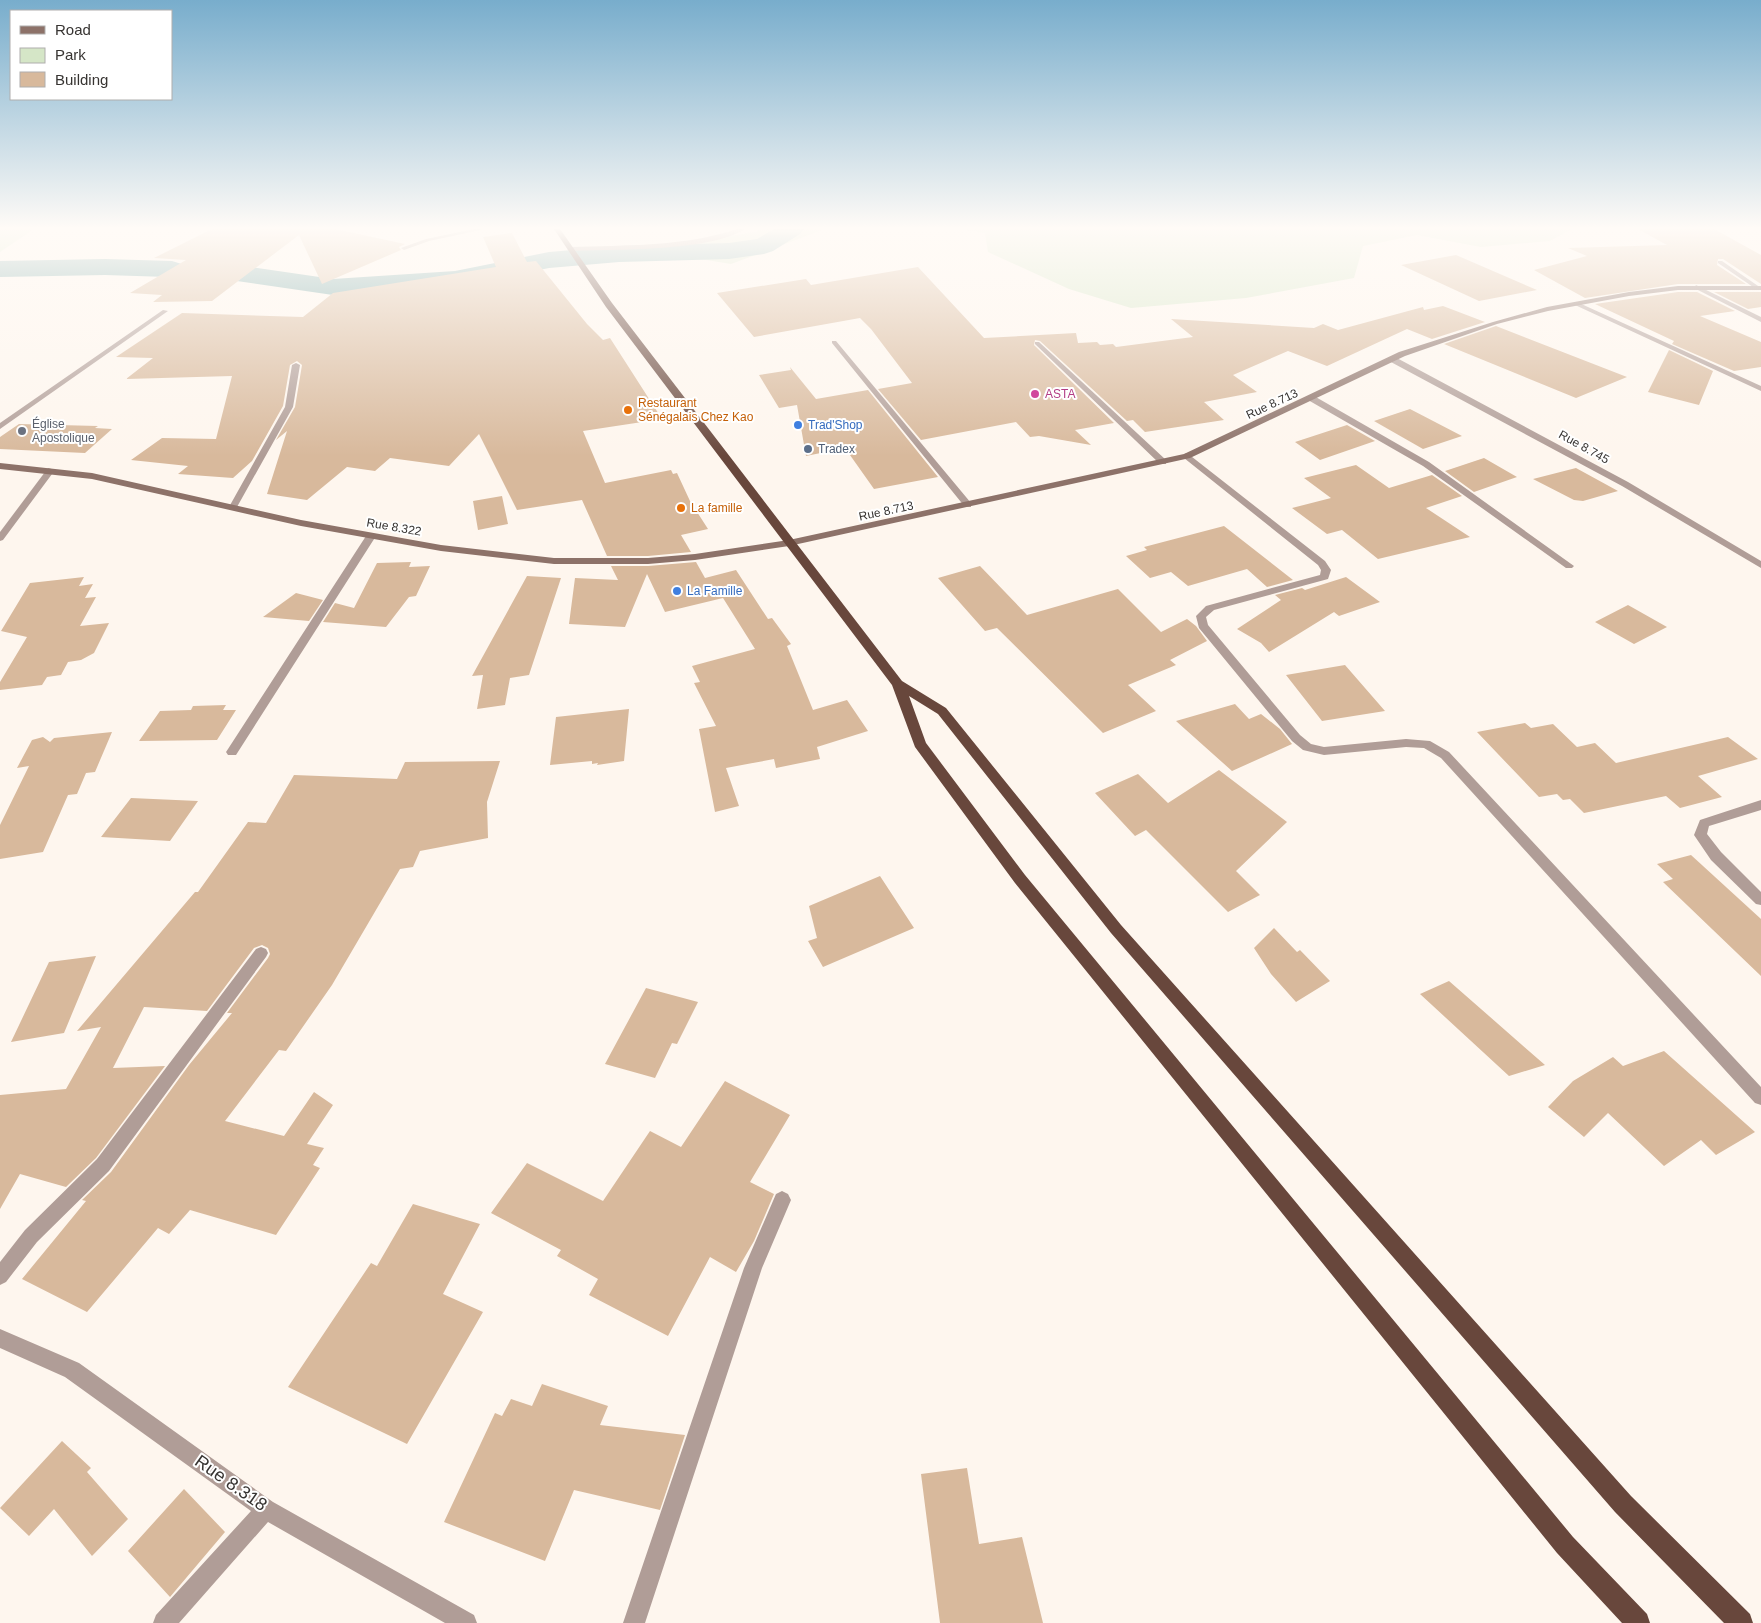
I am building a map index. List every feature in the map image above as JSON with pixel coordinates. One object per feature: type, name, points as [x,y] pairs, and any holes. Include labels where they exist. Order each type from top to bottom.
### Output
[{"type":"highway","points":[[610,305],[731,463],[789,543],[898,684],[920,744],[1020,879],[1565,1545],[1638,1623]]},
{"type":"highway","points":[[898,684],[942,711],[1123,936],[1623,1504],[1742,1623]]},
{"type":"main road","name":"Rue 8.713","points":[[789,543],[1187,456],[1392,359],[1495,323],[1574,305]]},
{"type":"main road","name":"Rue 8.322","points":[[0,466],[52,470],[92,476],[301,523],[371,536],[441,548],[554,561],[648,561],[695,557],[789,543]]},
{"type":"street","points":[[1579,305],[1761,390]]},
{"type":"street","points":[[1730,305],[1761,320]]},
{"type":"street","points":[[0,427],[165,311]]},
{"type":"street","points":[[834,342],[968,505]]},
{"type":"street","points":[[1038,343],[1163,462]]},
{"type":"street","name":"Rue 8.745","points":[[1392,359],[1585,462],[1710,532],[1761,565]]},
{"type":"street","points":[[233,507],[289,407],[296,366]]},
{"type":"street","points":[[1311,398],[1426,464],[1569,566]]},
{"type":"street","points":[[1187,456],[1322,563],[1326,570],[1325,576],[1210,608],[1201,616],[1202,626],[1296,738],[1308,747],[1324,752],[1406,743],[1426,744],[1444,755],[1761,1098]]},
{"type":"street","points":[[0,538],[52,470]]},
{"type":"street","points":[[232,752],[371,536]]},
{"type":"street","points":[[1761,805],[1704,823],[1700,835],[1716,856],[1761,900]]},
{"type":"street","points":[[0,1276],[31,1236],[103,1165],[261,952]]},
{"type":"street","points":[[634,1623],[753,1268],[782,1200]]},
{"type":"street","name":"Rue 8.318","points":[[0,1338],[72,1370],[266,1509],[466,1623]]},
{"type":"street","points":[[164,1623],[266,1509]]},
{"type":"green space","points":[[1120,305],[1168,305],[1131,308]]},
{"type":"building","points":[[318,305],[571,305],[603,340],[610,338],[662,419],[583,431],[605,483],[671,470],[673,474],[677,473],[690,501],[708,529],[681,535],[691,552],[648,556],[607,556],[582,500],[517,510],[479,434],[449,466],[390,458],[375,471],[347,467],[307,500],[267,494],[287,431],[276,440],[295,407],[302,365],[297,361],[290,365],[283,406],[252,461],[233,478],[178,474],[188,466],[131,460],[162,438],[216,439],[232,376],[126,379],[153,358],[116,357],[182,313],[303,317]]},
{"type":"building","points":[[727,305],[953,305],[984,338],[1076,333],[1078,343],[1097,342],[1100,345],[1113,344],[1116,347],[1193,337],[1171,319],[1314,328],[1323,324],[1338,330],[1423,307],[1424,310],[1443,306],[1485,322],[1432,339],[1407,329],[1327,366],[1288,351],[1233,375],[1257,392],[1204,402],[1224,420],[1145,432],[1133,420],[1127,421],[1040,341],[1035,340],[1034,345],[1114,423],[1075,430],[1091,445],[1039,436],[1030,437],[1016,422],[921,440],[878,389],[912,383],[871,329],[860,318],[754,337]]},
{"type":"building","points":[[1597,305],[1722,305],[1735,311],[1700,316],[1761,342],[1761,367],[1734,371],[1672,344],[1674,341]]},
{"type":"building","points":[[1739,305],[1761,305],[1761,307],[1748,309]]},
{"type":"building","points":[[1496,326],[1627,377],[1576,398],[1444,344]]},
{"type":"building","points":[[1669,350],[1713,371],[1699,405],[1648,392]]},
{"type":"building","points":[[790,367],[816,399],[868,390],[938,477],[874,489],[845,448],[806,456],[797,405],[779,408],[759,375],[791,370]]},
{"type":"building","points":[[1410,409],[1462,436],[1423,449],[1374,421]]},
{"type":"building","points":[[19,424],[98,426],[95,428],[112,429],[85,453],[0,449],[0,437]]},
{"type":"building","points":[[1347,425],[1375,441],[1320,460],[1295,442]]},
{"type":"building","points":[[1484,458],[1517,477],[1474,492],[1445,471]]},
{"type":"building","points":[[1356,465],[1389,488],[1432,475],[1462,496],[1426,508],[1470,537],[1378,559],[1342,530],[1327,534],[1292,508],[1331,498],[1304,478]]},
{"type":"building","points":[[1576,468],[1618,491],[1583,501],[1574,500],[1533,479]]},
{"type":"building","points":[[502,496],[508,524],[478,530],[473,501]]},
{"type":"building","points":[[1224,526],[1293,580],[1267,587],[1247,569],[1188,586],[1171,572],[1150,578],[1126,556],[1147,550],[1144,547]]},
{"type":"building","points":[[411,562],[409,567],[430,566],[416,596],[409,597],[386,627],[323,622],[335,603],[354,608],[377,563]]},
{"type":"building","points":[[696,562],[705,578],[736,570],[768,619],[772,618],[791,644],[787,646],[813,710],[847,700],[868,731],[817,747],[820,759],[776,768],[774,759],[726,768],[739,806],[715,812],[699,729],[716,726],[694,683],[700,682],[692,666],[755,649],[723,598],[665,612],[647,574],[625,627],[569,624],[575,578],[618,580],[611,566],[648,566]]},
{"type":"building","points":[[980,566],[1027,615],[1118,589],[1161,632],[1187,619],[1196,626],[1207,641],[1170,660],[1176,665],[1128,685],[1156,711],[1103,733],[997,628],[985,631],[938,578]]},
{"type":"building","points":[[527,576],[561,578],[529,675],[510,678],[505,705],[477,709],[483,675],[472,676]]},
{"type":"building","points":[[84,577],[79,586],[93,584],[85,598],[96,597],[80,626],[109,623],[94,653],[81,660],[68,662],[61,675],[47,677],[42,685],[0,690],[0,682],[27,637],[1,631],[30,583]]},
{"type":"building","points":[[1346,577],[1380,602],[1339,616],[1334,612],[1269,652],[1261,643],[1237,629],[1281,600],[1275,595],[1302,588],[1305,590]]},
{"type":"building","points":[[296,593],[323,600],[309,621],[263,617]]},
{"type":"building","points":[[1628,605],[1667,627],[1634,644],[1595,622]]},
{"type":"building","points":[[1345,665],[1385,711],[1322,721],[1286,675]]},
{"type":"building","points":[[1235,704],[1249,719],[1261,714],[1280,729],[1292,744],[1232,771],[1176,721]]},
{"type":"building","points":[[226,705],[223,710],[236,710],[217,740],[139,741],[160,711],[191,710],[193,706]]},
{"type":"building","points":[[629,709],[624,761],[597,765],[598,763],[592,764],[592,761],[550,765],[556,717]]},
{"type":"building","points":[[1525,723],[1531,728],[1553,724],[1577,747],[1595,743],[1616,763],[1728,737],[1758,759],[1698,776],[1722,797],[1680,808],[1666,796],[1584,813],[1570,799],[1563,800],[1557,794],[1539,797],[1477,732]]},
{"type":"building","points":[[112,732],[95,772],[86,773],[77,794],[68,795],[43,852],[0,859],[0,825],[29,766],[17,768],[32,740],[43,737],[50,742],[54,738]]},
{"type":"building","points":[[500,761],[487,802],[488,838],[420,851],[413,867],[400,869],[332,985],[286,1051],[279,1050],[225,1121],[284,1136],[314,1092],[333,1105],[307,1144],[324,1148],[313,1165],[320,1168],[276,1235],[190,1210],[169,1234],[158,1228],[87,1312],[22,1279],[86,1201],[82,1200],[111,1172],[189,1065],[232,1013],[227,1013],[268,958],[270,954],[268,948],[262,945],[254,948],[207,1011],[144,1007],[113,1068],[165,1066],[96,1158],[66,1187],[20,1174],[0,1209],[0,1095],[66,1089],[101,1027],[77,1031],[195,892],[198,892],[248,822],[266,823],[294,775],[397,779],[405,762]]},
{"type":"building","points":[[1219,770],[1287,822],[1236,871],[1260,895],[1228,912],[1146,830],[1135,836],[1095,793],[1138,774],[1168,803]]},
{"type":"building","points":[[131,798],[198,801],[170,841],[101,837]]},
{"type":"building","points":[[1691,855],[1761,919],[1761,976],[1663,882],[1673,879],[1657,864]]},
{"type":"building","points":[[880,876],[914,928],[823,967],[808,941],[817,938],[809,906]]},
{"type":"building","points":[[1274,928],[1297,952],[1300,950],[1330,981],[1296,1002],[1271,974],[1254,948]]},
{"type":"building","points":[[96,956],[64,1033],[11,1042],[49,962]]},
{"type":"building","points":[[1449,981],[1545,1065],[1509,1076],[1420,994]]},
{"type":"building","points":[[646,988],[698,1002],[677,1044],[672,1043],[655,1078],[605,1064]]},
{"type":"building","points":[[1664,1051],[1755,1132],[1716,1155],[1701,1140],[1664,1166],[1608,1113],[1584,1137],[1548,1107],[1573,1081],[1613,1057],[1623,1066]]},
{"type":"building","points":[[725,1081],[790,1115],[750,1182],[774,1194],[754,1241],[736,1272],[710,1257],[668,1336],[589,1295],[598,1279],[557,1256],[561,1250],[491,1213],[527,1163],[603,1201],[650,1131],[681,1147]]},
{"type":"building","points":[[413,1204],[480,1224],[443,1294],[483,1312],[407,1444],[288,1387],[371,1263],[377,1266]]},
{"type":"building","points":[[542,1384],[608,1406],[600,1425],[685,1435],[660,1510],[574,1490],[545,1561],[444,1522],[495,1413],[502,1416],[511,1399],[532,1406]]},
{"type":"building","points":[[62,1441],[91,1468],[87,1472],[128,1519],[92,1556],[54,1509],[29,1536],[0,1508]]},
{"type":"building","points":[[967,1468],[979,1544],[1022,1537],[1043,1623],[940,1623],[921,1474]]},
{"type":"building","points":[[184,1489],[225,1532],[170,1597],[128,1551]]},
{"type":"place","name":"ASTA","points":[[1035,394]]},
{"type":"place","name":"Restaurant Sénégalais Chez Kao","points":[[628,410]]},
{"type":"place","name":"Trad'Shop","points":[[798,425]]},
{"type":"place","name":"Église Apostolique","points":[[22,431]]},
{"type":"place","name":"Tradex","points":[[808,449]]},
{"type":"place","name":"La famille","points":[[681,508]]},
{"type":"place","name":"La Famille","points":[[677,591]]}]
